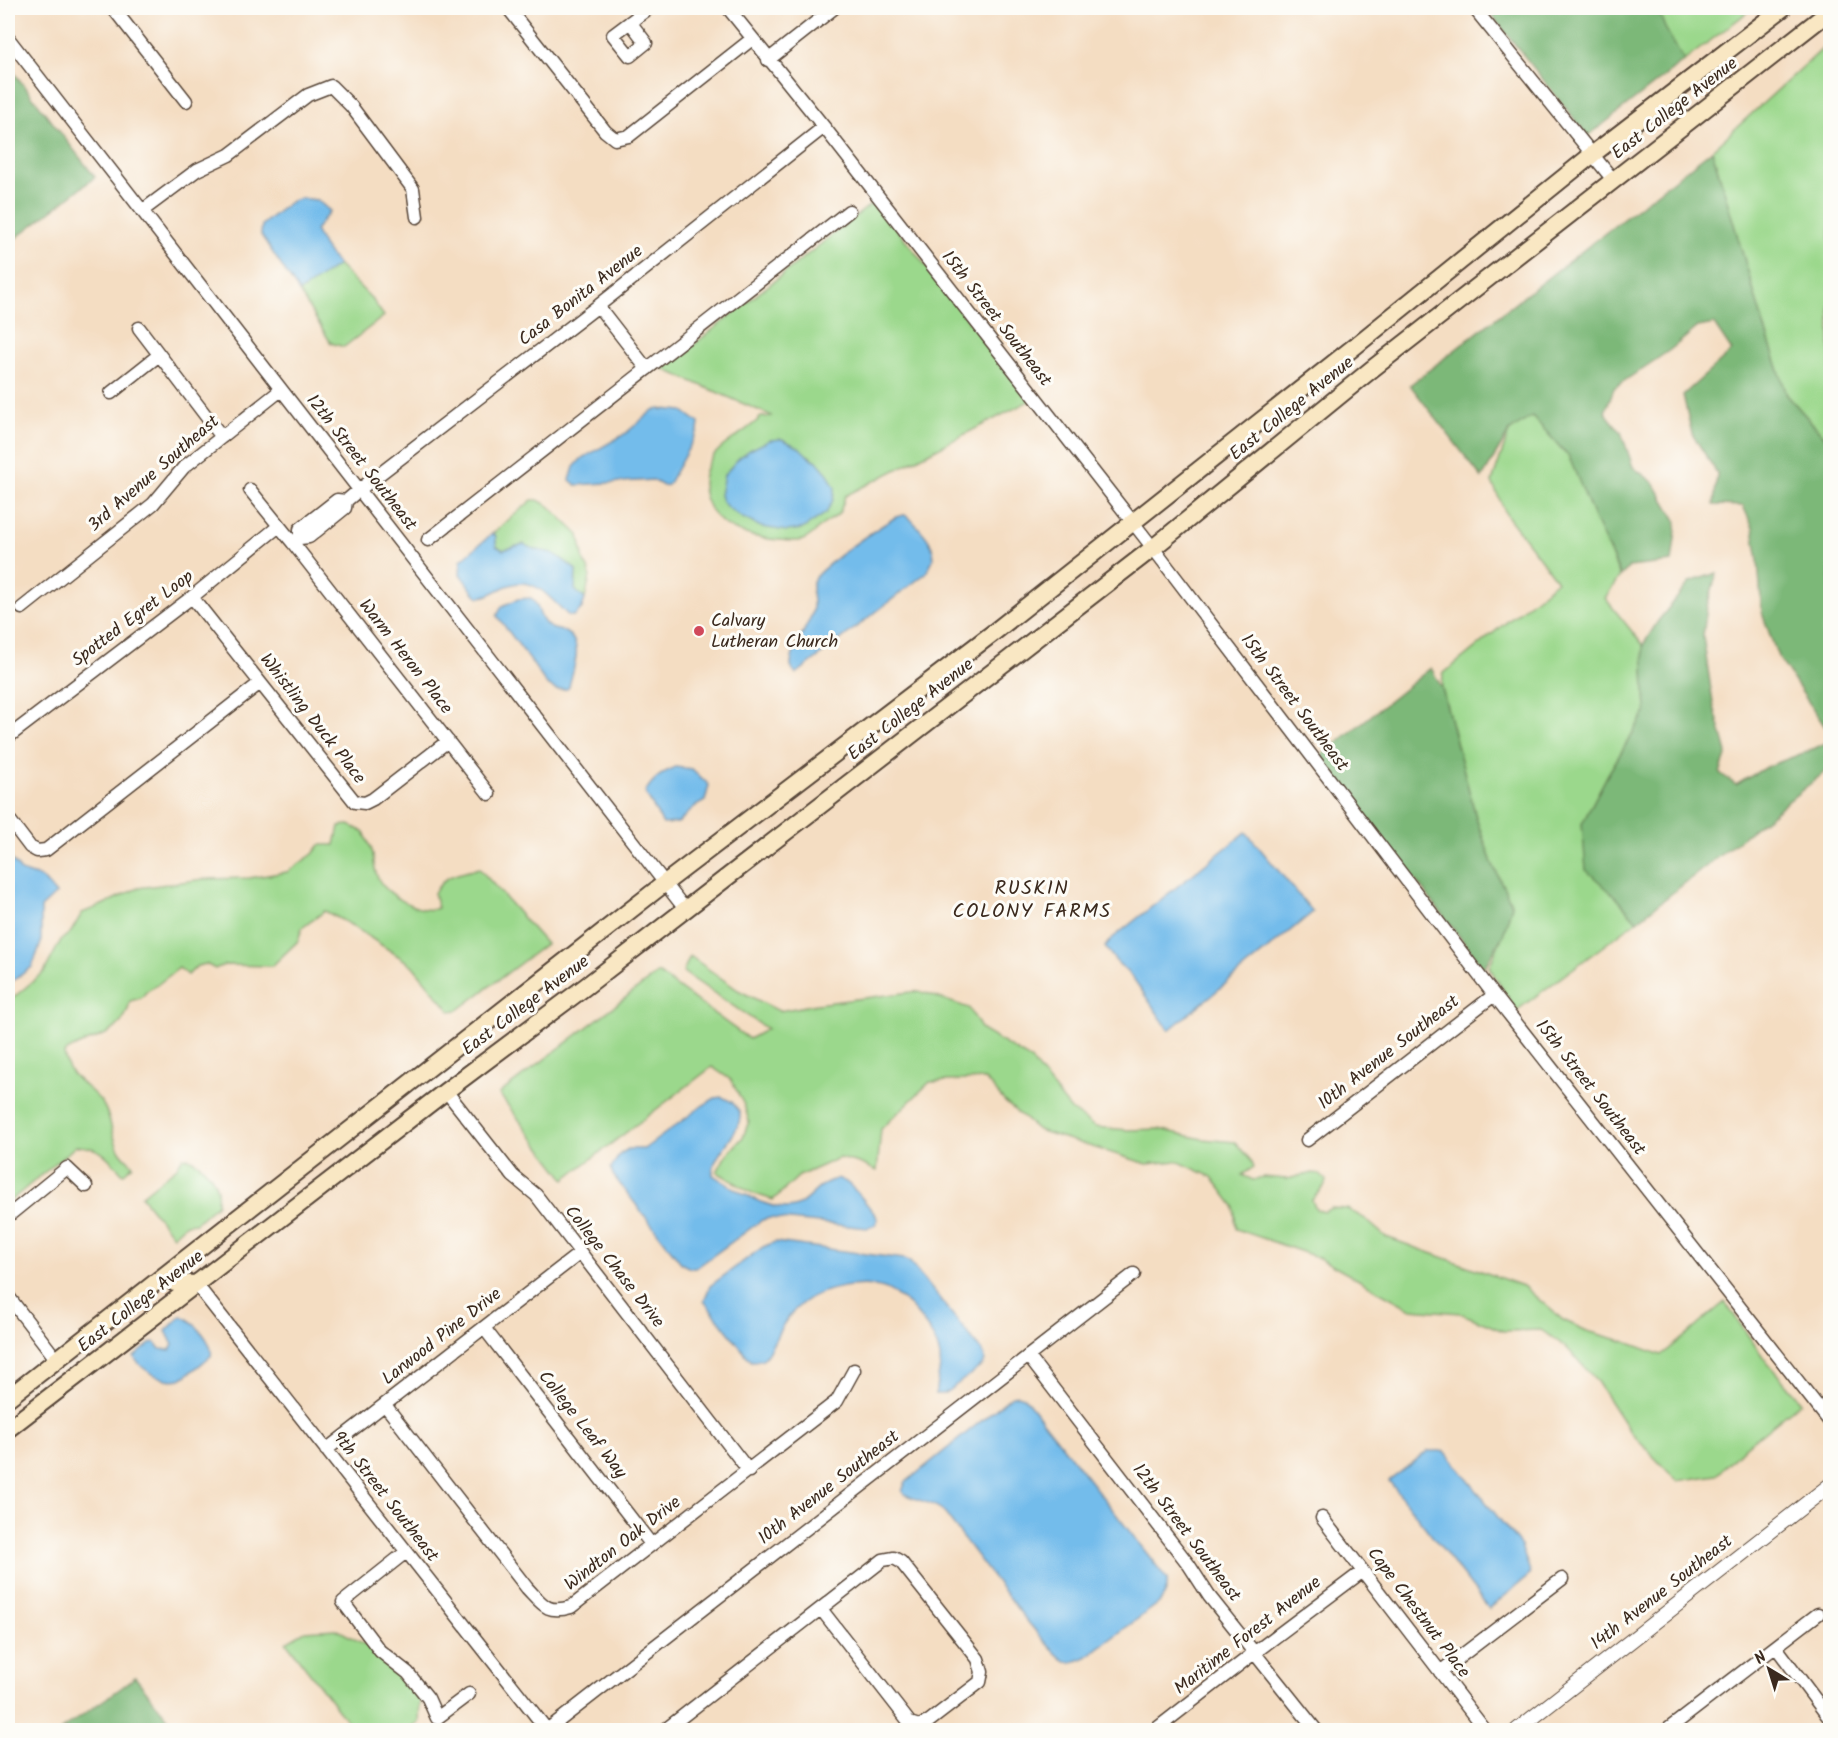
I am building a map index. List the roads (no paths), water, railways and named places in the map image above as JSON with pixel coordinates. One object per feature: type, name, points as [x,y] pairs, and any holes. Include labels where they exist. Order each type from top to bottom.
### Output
[{"type":"main road","name":"East College Avenue","points":[[8,1398],[665,883],[993,633],[1593,154],[1783,8]]},
{"type":"main road","name":"East College Avenue","points":[[8,1429],[1153,548],[1372,369],[1830,11]]},
{"type":"main road","points":[[156,1281],[196,1284],[194,1267],[202,1255],[251,1217],[278,1186]]},
{"type":"main road","points":[[100,1358],[113,1334],[174,1288],[175,1283]]},
{"type":"street","points":[[114,8],[186,101]]},
{"type":"street","points":[[508,8],[605,131],[615,139],[629,136],[752,39]]},
{"type":"street","points":[[630,22],[646,43],[630,56],[613,35],[630,22],[649,8]]},
{"type":"street","name":"15th Street Southeast","points":[[728,8],[1133,522],[1494,995],[1830,1422]]},
{"type":"street","points":[[768,60],[834,8]]},
{"type":"street","points":[[1474,8],[1614,181]]},
{"type":"street","name":"12th Street Southeast","points":[[8,38],[686,909]]},
{"type":"street","points":[[142,211],[197,170],[229,155],[308,95],[331,86],[351,106],[413,189],[417,217]]},
{"type":"street","name":"Casa Bonita Avenue","points":[[296,541],[300,529],[337,500],[346,501],[824,127]]},
{"type":"street","points":[[428,540],[849,211]]},
{"type":"street","points":[[598,306],[647,369]]},
{"type":"street","points":[[139,328],[222,437]]},
{"type":"street","points":[[111,393],[159,355]]},
{"type":"street","name":"3rd Avenue Southeast","points":[[22,608],[153,504],[183,467],[281,390]]},
{"type":"street","name":"Warm Heron Place","points":[[250,490],[279,526],[296,541],[489,794]]},
{"type":"street","name":"Spotted Egret Loop","points":[[8,737],[192,597],[279,526]]},
{"type":"street","name":"Whistling Duck Place","points":[[192,597],[355,802],[365,803],[373,799],[448,741]]},
{"type":"street","points":[[8,818],[30,847],[46,850],[260,683]]},
{"type":"street","name":"10th Avenue Southeast","points":[[1307,1140],[1494,995]]},
{"type":"street","name":"College Chase Drive","points":[[446,1091],[513,1176],[536,1195],[749,1470]]},
{"type":"street","points":[[8,1216],[67,1168],[86,1186]]},
{"type":"street","name":"Larwood Pine Drive","points":[[326,1450],[580,1253]]},
{"type":"street","name":"10th Avenue Southeast","points":[[547,1731],[1134,1274]]},
{"type":"street","name":"9th Street Southeast","points":[[196,1284],[547,1731]]},
{"type":"street","points":[[8,1296],[57,1360]]},
{"type":"street","name":"College Leaf Way","points":[[484,1328],[651,1544]]},
{"type":"street","name":"12th Street Southeast","points":[[1028,1356],[1189,1565],[1209,1596],[1316,1731]]},
{"type":"street","name":"Windton Oak Drive","points":[[385,1405],[527,1588],[548,1608],[557,1611],[571,1607],[837,1401],[854,1370]]},
{"type":"street","name":"14th Avenue Southeast","points":[[1516,1731],[1830,1485]]},
{"type":"street","name":"Cape Chestnut Place","points":[[1322,1518],[1485,1731]]},
{"type":"street","points":[[406,1552],[343,1602],[380,1651],[408,1673],[428,1698],[437,1718],[469,1694]]},
{"type":"street","points":[[665,1731],[821,1609],[884,1560],[894,1558],[901,1562],[978,1659],[982,1672],[980,1682],[928,1722],[919,1725],[910,1723],[821,1609]]},
{"type":"street","name":"Maritime Forest Avenue","points":[[1155,1731],[1362,1570]]},
{"type":"street","points":[[1440,1672],[1562,1579]]},
{"type":"street","points":[[1667,1731],[1818,1614]]},
{"type":"street","points":[[1776,1647],[1830,1719]]},
{"type":"water","points":[[301,198],[317,200],[330,211],[315,230],[324,247],[338,265],[299,292],[261,235],[262,225],[290,202]]},
{"type":"water","points":[[653,410],[683,411],[699,423],[698,431],[668,485],[663,486],[653,480],[576,485],[570,480],[574,467],[581,459],[625,434]]},
{"type":"water","points":[[782,439],[800,448],[817,461],[828,474],[835,488],[833,500],[826,513],[802,529],[787,531],[761,527],[727,507],[720,495],[724,475],[739,458],[770,440]]},
{"type":"water","points":[[908,516],[921,530],[932,547],[933,559],[926,573],[796,674],[791,667],[791,661],[812,614],[812,586],[815,578],[844,552],[896,517]]},
{"type":"water","points":[[493,533],[496,537],[496,546],[503,550],[524,544],[555,554],[576,570],[575,590],[585,599],[582,608],[574,616],[569,616],[542,591],[528,584],[510,585],[480,597],[474,593],[460,574],[461,560]]},
{"type":"water","points":[[531,598],[546,625],[565,632],[575,643],[576,657],[567,689],[556,690],[547,685],[497,616],[502,606],[518,599]]},
{"type":"water","points":[[675,767],[692,769],[709,785],[705,801],[694,807],[678,823],[663,824],[645,793],[657,777]]},
{"type":"water","points":[[1246,832],[1313,912],[1169,1030],[1133,978],[1105,947],[1110,940]]},
{"type":"water","points":[[8,855],[21,871],[42,878],[56,894],[41,908],[41,943],[32,967],[8,984]]},
{"type":"water","points":[[722,1097],[732,1102],[740,1112],[740,1119],[733,1135],[715,1162],[713,1175],[754,1199],[777,1207],[788,1208],[803,1203],[819,1188],[831,1181],[837,1179],[844,1181],[856,1191],[875,1214],[878,1219],[875,1225],[868,1228],[770,1218],[762,1220],[696,1268],[682,1264],[613,1175],[611,1168],[620,1154],[628,1149],[644,1149],[702,1106],[715,1098]]},
{"type":"water","points":[[775,1242],[904,1259],[910,1262],[981,1350],[985,1361],[983,1365],[948,1391],[936,1394],[940,1357],[929,1330],[910,1306],[894,1293],[884,1288],[865,1285],[831,1290],[804,1302],[785,1322],[764,1358],[751,1361],[704,1301],[710,1286],[763,1247]]},
{"type":"water","points":[[181,1316],[202,1332],[209,1345],[211,1356],[180,1379],[167,1379],[142,1366],[134,1357],[155,1342],[160,1349],[170,1350],[173,1345],[166,1331]]},
{"type":"water","points":[[1012,1396],[1024,1397],[1167,1579],[1166,1592],[1159,1603],[1086,1657],[1073,1662],[1068,1662],[1058,1655],[1043,1640],[943,1511],[902,1492],[905,1483]]},
{"type":"water","points":[[1428,1451],[1445,1451],[1521,1546],[1531,1574],[1489,1609],[1389,1481]]},
{"type":"place","name":"Calvary Lutheran Church","points":[[699,631]]},
{"type":"district","name":"RUSKIN COLONY FARMS","points":[[1032,900]]}]
